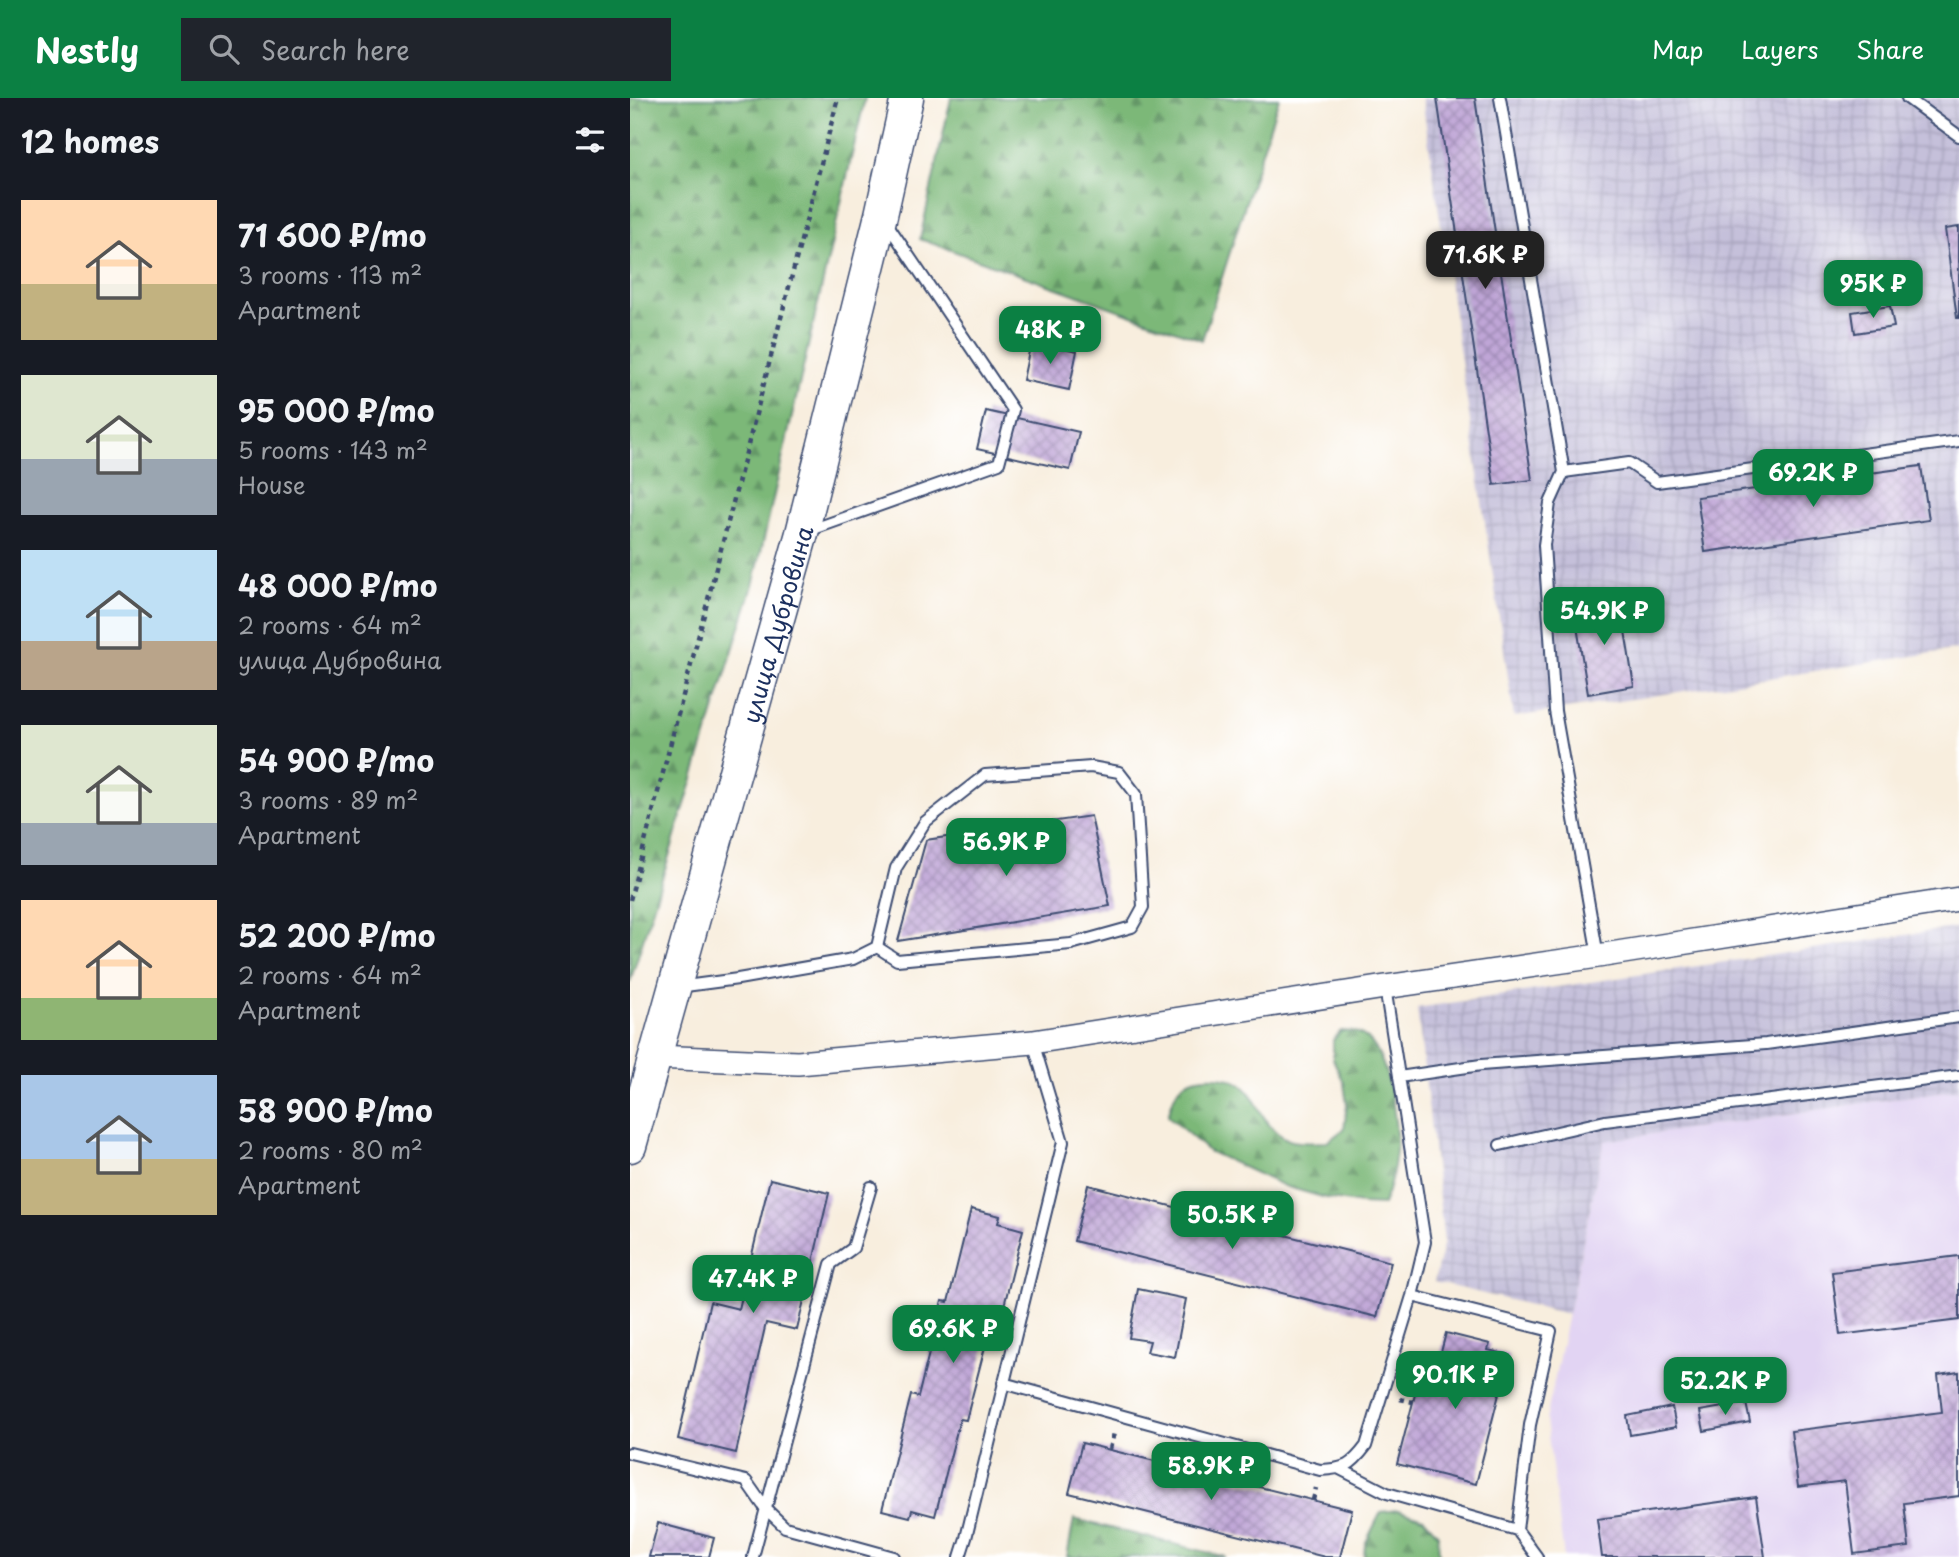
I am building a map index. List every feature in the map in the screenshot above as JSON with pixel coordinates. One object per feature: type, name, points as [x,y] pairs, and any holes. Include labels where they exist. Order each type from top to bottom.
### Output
[{"type":"main road","name":"улица Дубровина","points":[[630,1146],[802,533],[908,98]]},
{"type":"street","points":[[655,1057],[798,1063],[1033,1042],[1959,899]]},
{"type":"lane","points":[[1500,98],[1564,472],[1550,503],[1544,545],[1554,697],[1598,956]]},
{"type":"lane","points":[[1907,98],[1959,136]]},
{"type":"lane","points":[[802,533],[999,463],[1013,410],[881,215]]},
{"type":"lane","points":[[1564,472],[1629,463],[1657,482],[1959,440]]},
{"type":"lane","points":[[675,987],[853,959],[877,947],[896,868],[925,822],[985,775],[1091,768],[1119,772],[1136,794],[1143,907],[1132,927],[1071,944],[897,960],[877,947]]},
{"type":"lane","points":[[1003,1383],[1320,1470],[1340,1469],[1356,1460],[1366,1446],[1412,1296],[1425,1242],[1385,987]]},
{"type":"lane","points":[[1399,1077],[1481,1065],[1766,1044],[1959,1017]]},
{"type":"lane","points":[[960,1557],[1063,1142],[1033,1042]]},
{"type":"lane","points":[[1500,1145],[1605,1121],[1959,1076]]},
{"type":"lane","points":[[753,1557],[831,1264],[853,1248],[871,1187]]},
{"type":"lane","points":[[1412,1296],[1551,1331],[1530,1425],[1517,1530]]},
{"type":"lane","points":[[630,1453],[746,1481],[765,1508],[785,1527],[853,1552],[894,1557]]},
{"type":"lane","points":[[1340,1469],[1387,1493],[1517,1530],[1537,1557]]},
{"type":"path","points":[[630,900],[838,98]]},
{"type":"shaded area","points":[[1422,98],[1959,98],[1959,649],[1514,717]]},
{"type":"shaded area","points":[[1959,927],[1959,1089],[1604,1141],[1568,1314],[1434,1282],[1444,1241],[1417,1008]]},
{"type":"shaded area","points":[[1959,1089],[1959,1557],[1564,1557],[1546,1420],[1604,1141]]},
{"type":"green space","points":[[630,98],[865,98],[754,582],[630,982]]},
{"type":"green space","points":[[951,98],[1279,98],[1202,340],[920,239]]},
{"type":"green space","points":[[1341,1031],[1358,1033],[1369,1040],[1384,1068],[1389,1086],[1396,1152],[1383,1205],[1326,1198],[1284,1186],[1208,1151],[1168,1116],[1175,1094],[1183,1084],[1196,1078],[1224,1078],[1248,1090],[1276,1132],[1293,1141],[1327,1142],[1344,1129],[1347,1105],[1344,1083],[1333,1059],[1333,1040]]},
{"type":"green space","points":[[1398,1510],[1424,1518],[1438,1534],[1439,1557],[1364,1557],[1365,1544],[1381,1512]]},
{"type":"green space","points":[[1074,1519],[1226,1557],[1067,1557]]},
{"type":"building","points":[[1437,98],[1475,98],[1532,480],[1494,485]]},
{"type":"building","points":[[1959,227],[1959,318],[1957,318],[1945,229]]},
{"type":"building","points":[[1890,306],[1894,327],[1855,333],[1852,312]]},
{"type":"building","points":[[1031,342],[1077,351],[1069,390],[1023,380]]},
{"type":"building","points":[[986,411],[1079,432],[1070,470],[977,449]]},
{"type":"building","points":[[1921,466],[1929,520],[1705,552],[1697,497]]},
{"type":"building","points":[[1620,600],[1634,686],[1588,694],[1574,608]]},
{"type":"building","points":[[1091,816],[1110,906],[898,941],[926,840]]},
{"type":"building","points":[[770,1179],[829,1193],[797,1330],[766,1323],[736,1453],[678,1439],[710,1302],[739,1309]]},
{"type":"building","points":[[1088,1185],[1391,1262],[1377,1317],[1074,1241]]},
{"type":"building","points":[[971,1209],[1000,1216],[998,1223],[1023,1230],[999,1326],[991,1324],[966,1420],[960,1419],[935,1516],[912,1510],[910,1517],[882,1510],[911,1395],[918,1397],[942,1301],[948,1302]]},
{"type":"building","points":[[1959,1256],[1959,1320],[1840,1335],[1832,1272]]},
{"type":"building","points":[[1138,1289],[1186,1299],[1175,1357],[1147,1352],[1150,1341],[1129,1338]]},
{"type":"building","points":[[1446,1333],[1490,1344],[1488,1350],[1509,1355],[1476,1484],[1397,1464],[1419,1379],[1433,1383]]},
{"type":"building","points":[[1959,1372],[1959,1496],[1904,1503],[1909,1547],[1854,1554],[1845,1481],[1798,1487],[1791,1431],[1942,1412],[1938,1375]]},
{"type":"building","points":[[1746,1403],[1750,1422],[1704,1431],[1700,1411]]},
{"type":"building","points":[[1672,1407],[1676,1427],[1630,1435],[1627,1416]]},
{"type":"building","points":[[1082,1443],[1352,1510],[1340,1557],[1325,1557],[1069,1493]]},
{"type":"building","points":[[1756,1497],[1765,1557],[1602,1557],[1597,1519]]},
{"type":"building","points":[[658,1523],[714,1538],[709,1557],[649,1557]]}]
